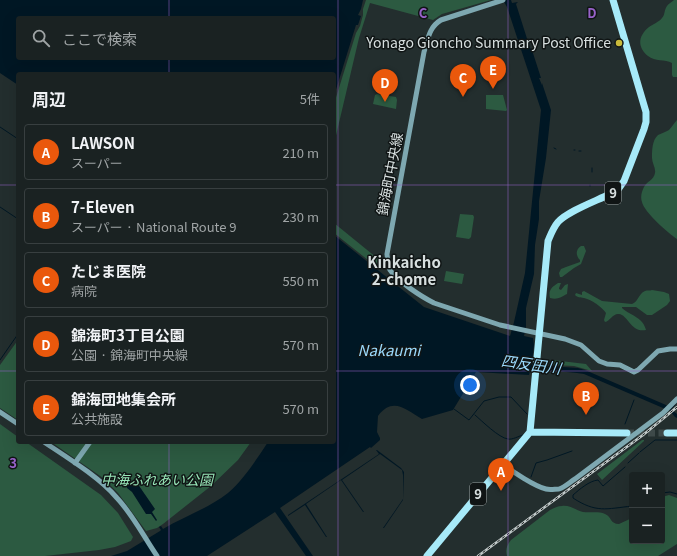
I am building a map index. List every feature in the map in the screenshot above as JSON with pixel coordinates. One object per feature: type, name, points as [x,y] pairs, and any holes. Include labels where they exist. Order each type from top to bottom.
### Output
[{"type":"highway","name":"9","points":[[427,556],[530,432],[548,241],[557,223],[564,217],[617,191],[622,185],[646,122],[646,112],[613,0]]},
{"type":"highway","points":[[530,432],[627,433]]},
{"type":"highway","points":[[667,433],[677,433]]},
{"type":"street","name":"錦海町中央線","points":[[503,0],[441,20],[434,25],[430,32],[424,52],[387,254],[390,270],[394,275],[423,298],[465,314],[574,342],[581,345],[599,361],[607,364],[620,365],[634,372],[638,370],[658,350],[677,349]]},
{"type":"street","points":[[503,464],[538,486],[547,489],[560,488],[575,479],[621,445],[665,411],[677,399]]},
{"type":"street","points":[[0,412],[16,423]]},
{"type":"street","points":[[47,444],[103,484],[117,498],[157,556]]},
{"type":"street","points":[[75,463],[89,444]]},
{"type":"green space","points":[[366,0],[491,0],[442,14],[433,20],[370,3],[359,38],[336,136],[336,98],[356,33],[360,26]]},
{"type":"green space","points":[[674,0],[677,0],[677,77],[673,77],[672,75],[672,63],[651,58],[644,53],[640,42],[645,30],[661,19],[664,15],[665,9]]},
{"type":"green space","points":[[375,95],[396,97],[396,109],[373,104]]},
{"type":"green space","points":[[486,95],[503,95],[507,110],[486,109]]},
{"type":"green space","points":[[677,120],[677,239],[652,217],[644,206],[641,198],[644,187],[655,173],[652,158],[653,146],[656,137],[669,130]]},
{"type":"green space","points":[[460,214],[473,215],[474,217],[471,237],[469,239],[456,237]]},
{"type":"green space","points":[[336,225],[377,258],[382,259],[383,263],[379,264],[378,268],[336,235]]},
{"type":"green space","points":[[581,246],[584,246],[586,251],[581,264],[560,277],[559,273],[561,269],[580,262],[577,253]]},
{"type":"green space","points":[[446,271],[464,274],[462,284],[444,281]]},
{"type":"green space","points":[[558,283],[561,283],[559,289],[561,290],[568,284],[567,294],[553,299],[550,298],[551,289]]},
{"type":"green space","points":[[652,290],[669,294],[670,301],[667,305],[652,315],[647,315],[636,307],[622,307],[625,311],[639,319],[646,330],[633,327],[625,317],[619,314],[605,322],[604,320],[606,313],[602,308],[590,300],[575,295],[576,293],[582,295],[582,292],[584,291],[602,301],[632,304],[643,292]]},
{"type":"green space","points":[[16,343],[16,419],[0,408],[0,365]]},
{"type":"green space","points":[[552,360],[586,364],[592,371],[574,366],[552,365]]},
{"type":"green space","name":"中海ふれあい公園","points":[[0,424],[16,436],[16,444],[29,444],[101,495],[118,513],[133,537],[131,541],[115,547],[99,550],[45,556],[0,556]]},
{"type":"green space","points":[[642,440],[644,441],[602,480],[597,474]]},
{"type":"green space","name":"中海ふれあい公園","points":[[54,444],[250,444],[238,460],[211,486],[163,524],[157,528],[146,531],[118,493],[103,478]]},
{"type":"green space","points":[[669,495],[677,498],[677,544],[658,556],[507,556],[506,552],[508,544],[511,540],[550,510],[560,506],[567,506],[583,512],[603,513],[616,524],[629,519],[629,544],[665,544],[665,496]]},
{"type":"water","points":[[0,0],[363,0],[358,15],[361,16],[358,25],[356,25],[336,90],[336,72],[16,72],[16,84],[0,73]]},
{"type":"water","name":"Nakaumi","points":[[503,0],[511,0],[512,3],[518,2],[516,4],[541,78],[539,78],[551,110],[546,158],[539,201],[539,219],[535,245],[534,274],[526,308],[526,326],[524,336],[533,338],[534,345],[532,363],[547,365],[547,367],[578,368],[585,370],[666,405],[677,414],[677,418],[669,410],[584,374],[547,369],[530,371],[529,375],[476,372],[453,410],[422,419],[400,407],[394,406],[384,410],[378,416],[377,432],[380,440],[371,448],[370,447],[280,508],[313,556],[306,556],[275,512],[207,556],[111,556],[127,551],[160,531],[161,530],[159,527],[161,526],[163,529],[213,503],[228,493],[245,475],[267,444],[336,444],[336,237],[424,307],[510,336],[525,273],[541,110],[507,7]]},
{"type":"water","points":[[376,450],[401,468],[404,472],[403,500],[384,528],[403,499],[403,475],[402,470],[380,454],[342,480],[364,512],[341,480],[306,504],[327,537],[305,505],[288,516],[379,454]]},
{"type":"water","points":[[134,480],[155,509],[152,512],[157,520],[156,521],[151,514],[146,514],[132,492],[127,488],[127,486]]},
{"type":"waterway","points":[[0,127],[16,138]]},
{"type":"waterway","points":[[0,207],[16,218]]},
{"type":"waterway","points":[[0,360],[16,337]]},
{"type":"waterway","points":[[454,409],[469,420],[484,401],[499,397],[511,397],[527,414]]},
{"type":"waterway","points":[[625,424],[634,400]]},
{"type":"waterway","name":"四反田川","points":[[671,409],[675,405]]},
{"type":"waterway","points":[[475,415],[504,438],[511,439],[523,435]]},
{"type":"waterway","points":[[640,452],[655,440],[677,440]]},
{"type":"waterway","points":[[531,477],[536,463],[572,451]]},
{"type":"waterway","points":[[628,463],[639,453]]},
{"type":"waterway","points":[[625,467],[603,486],[598,480],[591,482],[573,495],[573,498],[588,506],[601,509],[629,506]]},
{"type":"waterway","points":[[665,493],[677,494]]},
{"type":"tunnel","points":[[627,433],[667,433]]},
{"type":"railway","points":[[478,556],[643,435],[677,407]]},
{"type":"place","name":"Yonago Gioncho Summary Post Office","points":[[619,43]]},
{"type":"place","name":"錦海団地集会所","points":[[493,89]]},
{"type":"place","name":"たじま医院","points":[[463,97]]},
{"type":"place","name":"錦海町3丁目公園","points":[[385,102]]},
{"type":"place","name":"7-Eleven","points":[[586,415]]},
{"type":"place","name":"LAWSON","points":[[501,491]]},
{"type":"district","name":"Kinkaicho 2-chome","points":[[404,272]]}]
